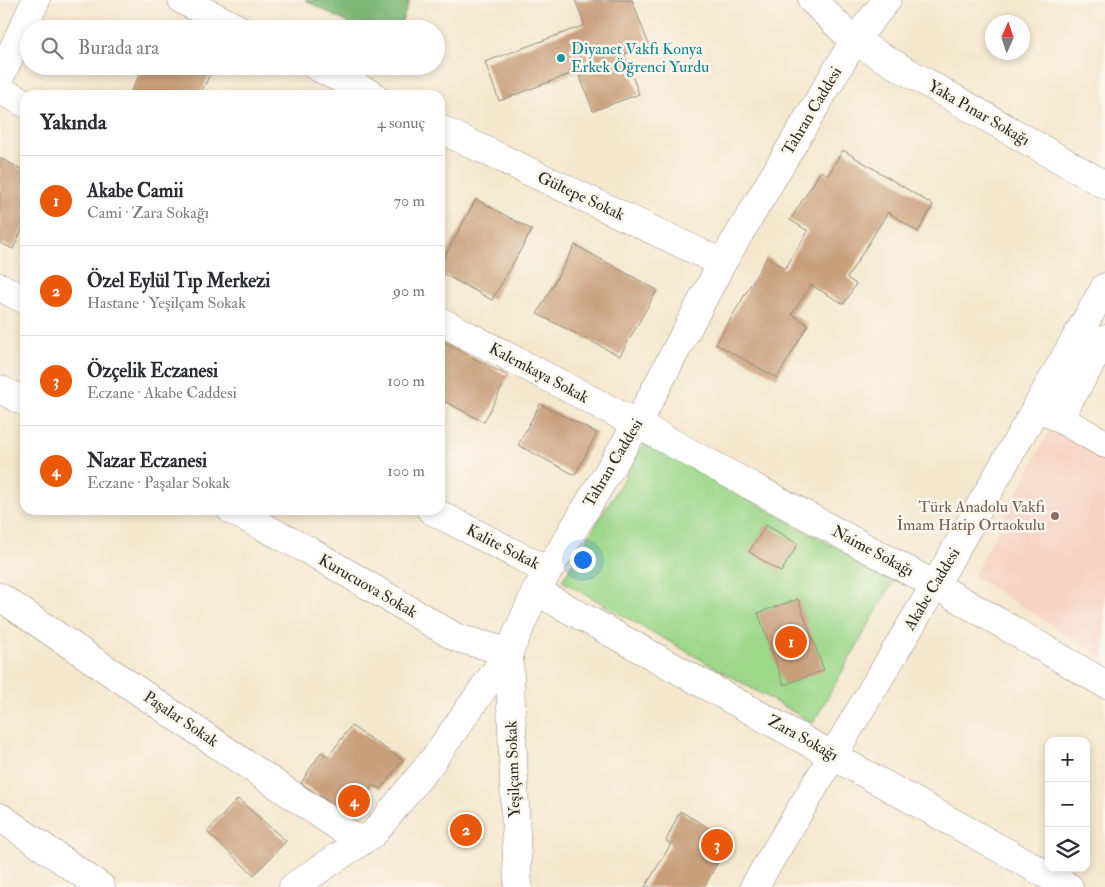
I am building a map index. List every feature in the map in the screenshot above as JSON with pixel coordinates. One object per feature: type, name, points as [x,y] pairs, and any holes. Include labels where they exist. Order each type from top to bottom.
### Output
[{"type":"street","points":[[27,20],[36,0]]},
{"type":"street","points":[[182,0],[221,20]]},
{"type":"street","name":"Yaka Pınar Sokağı","points":[[812,0],[854,41],[1105,185]]},
{"type":"street","name":"Tahran Caddesi","points":[[293,887],[374,833],[434,760],[508,652],[542,581],[637,424],[722,263],[854,41],[887,0]]},
{"type":"street","points":[[0,77],[20,34]]},
{"type":"street","points":[[333,75],[363,90]]},
{"type":"street","points":[[0,90],[20,101]]},
{"type":"street","name":"Gültepe Sokak","points":[[445,130],[722,263]]},
{"type":"street","points":[[0,287],[20,297]]},
{"type":"street","name":"Akabe Caddesi","points":[[754,887],[935,585],[1048,412],[1105,288]]},
{"type":"street","name":"Kalemkaya Sokak","points":[[445,324],[637,424]]},
{"type":"street","points":[[1105,339],[1048,412],[1105,444]]},
{"type":"street","points":[[0,389],[20,399]]},
{"type":"street","name":"Naime Sokağı","points":[[637,424],[935,585],[1105,684]]},
{"type":"street","name":"Kurucuova Sokak","points":[[241,515],[308,550],[457,638],[508,652]]},
{"type":"street","name":"Kalite Sokak","points":[[438,515],[542,581]]},
{"type":"street","name":"Zara Sokağı","points":[[542,581],[833,755],[1069,887]]},
{"type":"street","name":"Paşalar Sokak","points":[[0,596],[361,842]]},
{"type":"street","name":"Yeşilçam Sokak","points":[[508,652],[518,887]]},
{"type":"street","points":[[0,817],[101,887]]},
{"type":"shaded area","name":"Türk Anadolu Vakfı İmam Hatip Ortaokulu","points":[[1052,426],[1105,455],[1105,658],[973,576]]},
{"type":"green space","points":[[305,0],[410,0],[402,20],[342,20]]},
{"type":"green space","points":[[646,442],[894,580],[813,723],[562,581]]},
{"type":"building","name":"Diyanet Vakfı Konya Erkek Öğrenci Yurdu","points":[[575,0],[632,0],[649,45],[624,54],[639,94],[593,111],[578,71],[499,101],[485,62],[585,25]]},
{"type":"building","points":[[139,75],[210,75],[202,90],[132,90]]},
{"type":"building","points":[[843,150],[933,205],[918,232],[888,212],[847,278],[856,284],[844,304],[811,285],[792,314],[808,325],[777,378],[716,344],[767,257],[785,269],[808,231],[790,220],[821,171],[828,175]]},
{"type":"building","points":[[0,158],[20,168],[20,234],[13,249],[0,243]]},
{"type":"building","points":[[476,199],[532,230],[492,300],[445,275],[445,256]]},
{"type":"building","points":[[575,245],[657,290],[620,356],[537,314]]},
{"type":"building","points":[[445,343],[508,376],[484,422],[445,402]]},
{"type":"building","points":[[540,404],[597,433],[575,475],[518,445]]},
{"type":"building","points":[[766,525],[798,544],[781,572],[749,552]]},
{"type":"building","points":[[798,599],[824,670],[784,685],[758,613]]},
{"type":"building","points":[[351,726],[403,760],[381,789],[372,785],[352,817],[301,783],[321,752],[328,757]]},
{"type":"building","points":[[238,799],[286,841],[254,875],[207,832]]},
{"type":"building","points":[[680,811],[730,840],[704,887],[645,887],[671,844],[666,841]]},
{"type":"place","name":"Diyanet Vakfı Konya Erkek Öğrenci Yurdu","points":[[561,58]]},
{"type":"place","name":"Türk Anadolu Vakfı İmam Hatip Ortaokulu","points":[[1055,516]]},
{"type":"place","name":"Akabe Camii","points":[[791,642]]},
{"type":"place","name":"Nazar Eczanesi","points":[[354,801]]},
{"type":"place","name":"Özel Eylül Tıp Merkezi","points":[[466,830]]},
{"type":"place","name":"Özçelik Eczanesi","points":[[717,845]]}]
